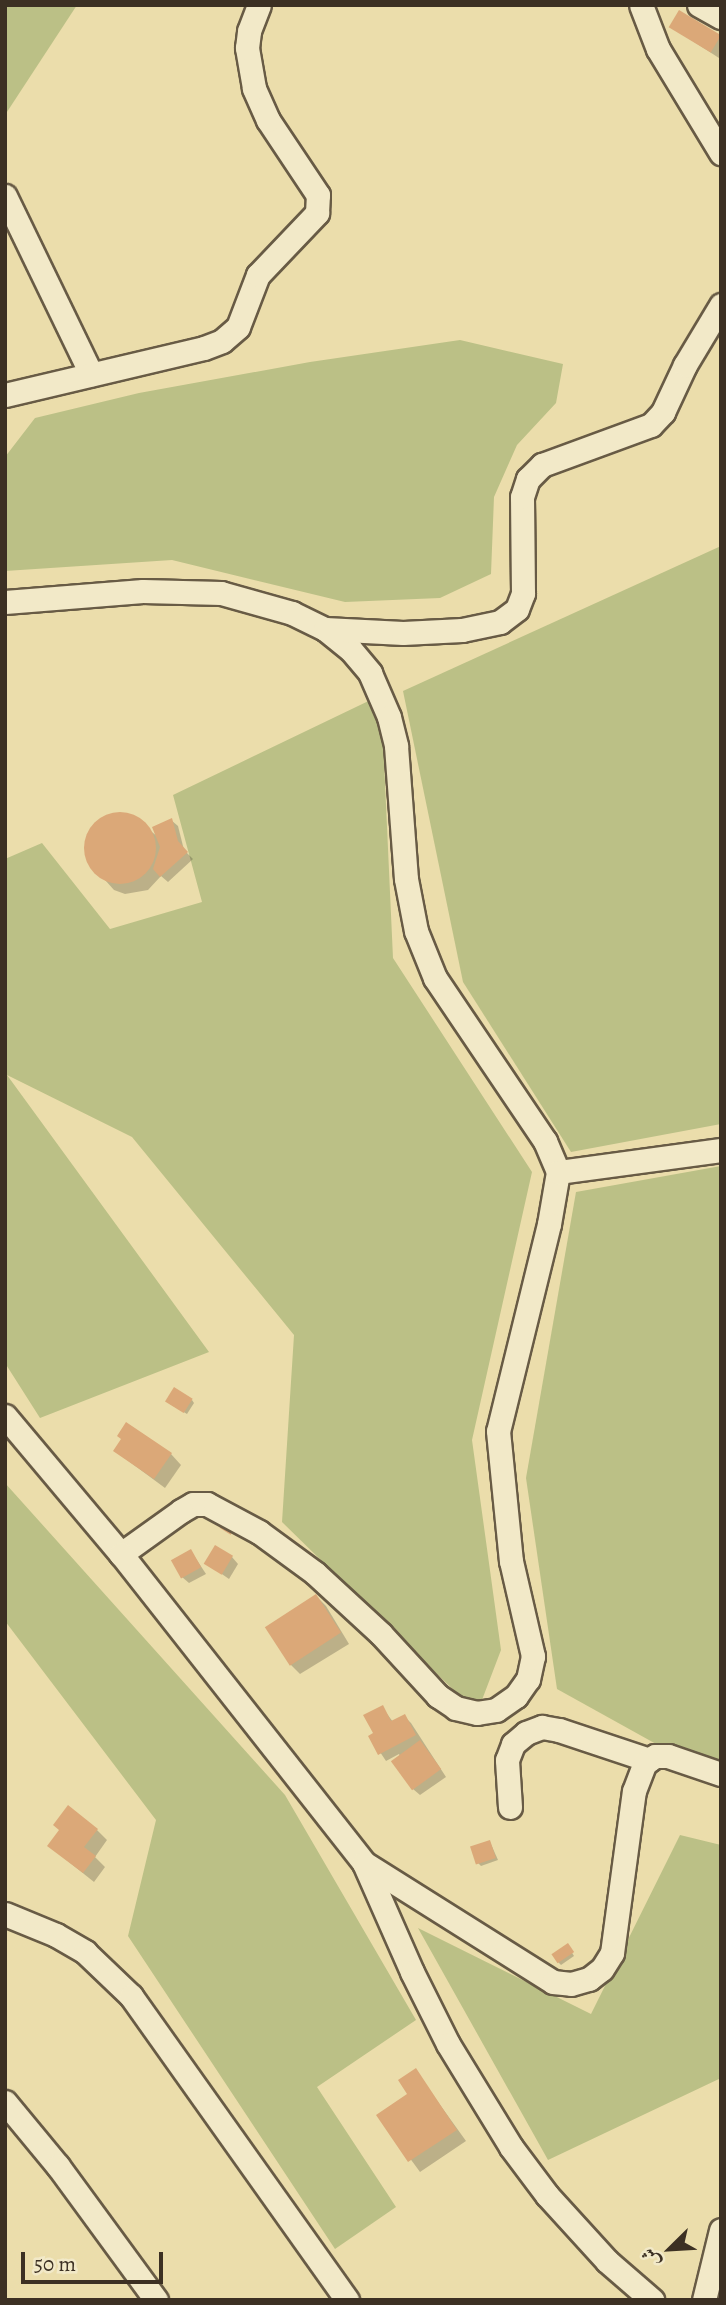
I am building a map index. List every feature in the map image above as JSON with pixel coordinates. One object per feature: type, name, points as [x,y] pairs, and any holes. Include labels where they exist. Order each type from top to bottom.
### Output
[{"type":"street","points":[[5,395],[204,348],[222,341],[238,327],[258,275],[317,213],[320,204],[318,195],[268,120],[254,88],[247,48],[249,31],[259,5]]},
{"type":"street","points":[[641,5],[658,49],[721,153]]},
{"type":"street","points":[[699,5],[721,17]]},
{"type":"street","points":[[5,196],[91,374]]},
{"type":"street","points":[[326,629],[403,634],[461,630],[500,622],[517,609],[523,593],[522,497],[528,479],[542,464],[651,425],[663,412],[685,365],[721,305]]},
{"type":"street","points":[[5,602],[143,590],[221,593],[268,605],[326,629],[351,650],[370,673],[389,717],[396,746],[407,879],[413,918],[435,978],[545,1141],[558,1172],[555,1198],[498,1431],[510,1561],[533,1656],[528,1679],[516,1696],[496,1710],[477,1713],[456,1708],[438,1696],[381,1634],[315,1573],[259,1532],[207,1504],[194,1504],[181,1511],[121,1554]]},
{"type":"street","points":[[558,1172],[721,1150]]},
{"type":"street","points":[[5,1416],[121,1554],[364,1863],[412,1972],[448,2044],[511,2147],[547,2195],[607,2261],[652,2300]]},
{"type":"street","points":[[510,1807],[507,1760],[513,1744],[526,1732],[542,1727],[559,1730],[649,1760]]},
{"type":"street","points":[[364,1863],[553,1982],[571,1984],[589,1979],[602,1969],[612,1953],[634,1791],[638,1777],[649,1760],[654,1756],[668,1756],[721,1774]]},
{"type":"street","points":[[5,1914],[56,1935],[85,1952],[131,1996],[347,2300]]},
{"type":"street","points":[[5,2102],[58,2166],[156,2300]]},
{"type":"street","points":[[704,2300],[721,2230]]},
{"type":"green space","points":[[5,5],[77,5],[5,115]]},
{"type":"green space","points":[[460,340],[563,364],[556,403],[517,445],[494,497],[491,574],[440,598],[345,602],[172,560],[5,571],[5,457],[35,418],[139,393],[310,362]]},
{"type":"green space","points":[[721,546],[721,1124],[571,1152],[463,982],[403,691]]},
{"type":"green space","points":[[381,695],[393,958],[532,1172],[472,1440],[501,1650],[477,1713],[282,1522],[294,1335],[132,1137],[7,1075],[209,1352],[40,1418],[5,1363],[5,859],[42,843],[110,929],[202,902],[173,795]]},
{"type":"green space","points":[[721,1166],[721,1780],[557,1689],[526,1478],[576,1192]]},
{"type":"green space","points":[[5,1483],[285,1795],[416,2020],[317,2087],[396,2207],[335,2249],[128,1936],[156,1820],[5,1621]]},
{"type":"green space","points":[[680,1835],[721,1845],[721,2078],[548,2160],[418,1928],[591,2014]]},
{"type":"building","points":[[679,10],[721,35],[711,52],[669,27]]},
{"type":"building","points":[[113,812],[127,812],[146,822],[156,841],[156,855],[146,874],[127,884],[113,884],[94,874],[84,855],[84,841],[94,822]]},
{"type":"building","points":[[172,818],[178,841],[188,852],[160,877],[153,869],[160,847],[152,827]]},
{"type":"building","points":[[174,1387],[193,1399],[184,1413],[165,1401]]},
{"type":"building","points":[[126,1422],[172,1453],[154,1479],[113,1451],[121,1439],[117,1436]]},
{"type":"building","points":[[227,1516],[238,1523],[231,1535],[220,1528]]},
{"type":"building","points":[[215,1545],[233,1556],[222,1575],[204,1564]]},
{"type":"building","points":[[191,1549],[201,1567],[181,1579],[171,1560]]},
{"type":"building","points":[[316,1594],[341,1633],[290,1666],[265,1627]]},
{"type":"building","points":[[383,1705],[391,1721],[405,1714],[416,1735],[378,1755],[368,1736],[373,1733],[363,1715]]},
{"type":"building","points":[[420,1740],[441,1769],[412,1790],[391,1761]]},
{"type":"building","points":[[68,1805],[98,1829],[84,1847],[96,1856],[83,1873],[47,1846],[59,1830],[53,1825]]},
{"type":"building","points":[[490,1840],[496,1858],[476,1865],[470,1846]]},
{"type":"building","points":[[568,1943],[574,1952],[558,1963],[551,1954]]},
{"type":"building","points":[[416,2068],[457,2130],[408,2162],[376,2115],[407,2094],[398,2080]]}]
